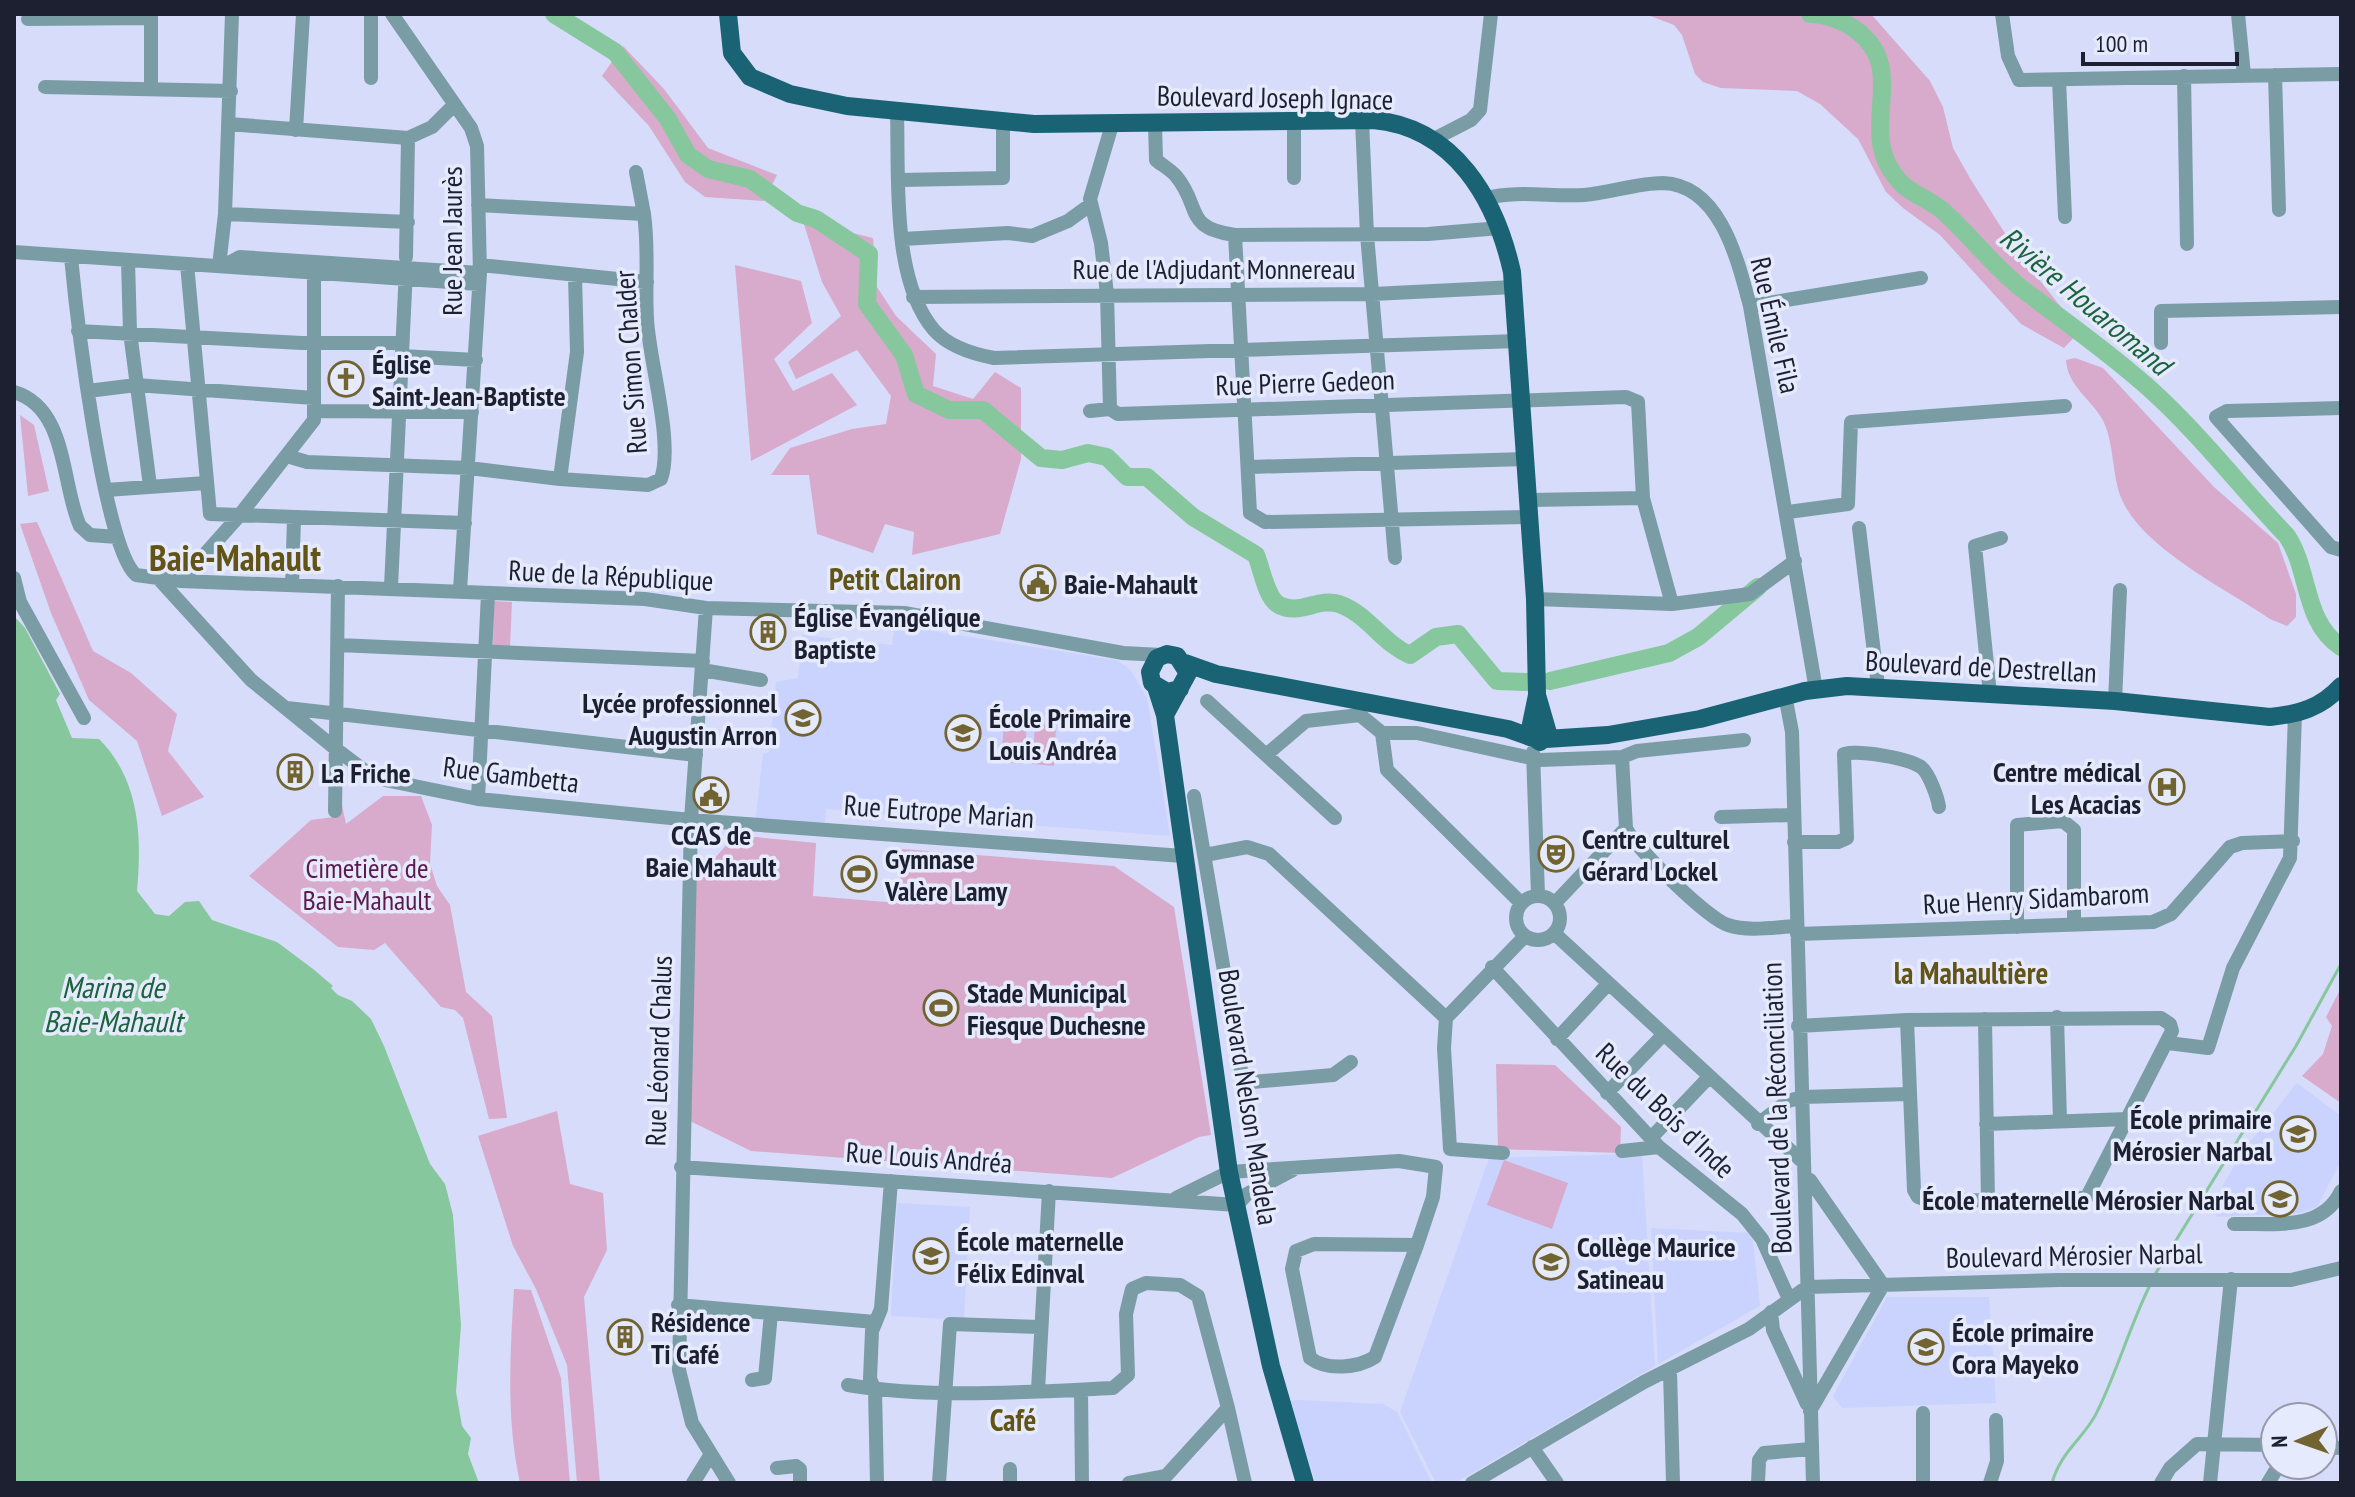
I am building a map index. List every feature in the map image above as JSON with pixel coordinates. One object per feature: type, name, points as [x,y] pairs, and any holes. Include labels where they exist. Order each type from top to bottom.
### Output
[{"type":"main road","name":"Boulevard Joseph Ignace","points":[[728,14],[734,59],[759,82],[818,102],[897,113],[1003,122],[1112,125],[1362,120],[1396,123],[1434,139],[1469,173],[1486,198],[1500,228],[1514,287],[1531,508],[1538,738]]},
{"type":"main road","points":[[1165,715],[1182,687],[1188,673],[1185,663],[1172,654],[1162,655],[1151,666],[1153,682],[1167,692],[1182,687],[1216,674]]},
{"type":"main road","name":"Boulevard de Destrellan","points":[[1185,663],[1216,674],[1360,708],[1508,729],[1538,738],[1613,732],[1700,719],[1811,690],[1878,686],[2115,701],[2235,715],[2295,714],[2318,706],[2341,686]]},
{"type":"main road","name":"Boulevard Nelson Mandela","points":[[1153,682],[1165,715],[1229,1172],[1271,1366],[1305,1483]]},
{"type":"street","points":[[221,266],[232,14]]},
{"type":"street","points":[[296,130],[303,14]]},
{"type":"street","points":[[371,14],[371,78]]},
{"type":"street","name":"Rue Jean Jaurès","points":[[392,14],[476,139],[480,274],[460,590]]},
{"type":"street","points":[[1434,139],[1471,120],[1480,110],[1491,14]]},
{"type":"street","points":[[2002,14],[2008,56],[2019,80],[2341,74]]},
{"type":"street","points":[[2238,14],[2244,75]]},
{"type":"street","points":[[28,19],[151,16],[151,88]]},
{"type":"street","points":[[2275,75],[2279,210]]},
{"type":"street","points":[[2184,76],[2187,244]]},
{"type":"street","points":[[2059,80],[2065,217]]},
{"type":"street","points":[[45,87],[231,91]]},
{"type":"street","points":[[229,124],[408,138],[432,127],[454,105]]},
{"type":"street","points":[[897,113],[903,239],[913,297],[935,331],[966,353],[994,358],[1242,353],[1519,341]]},
{"type":"street","points":[[1362,120],[1367,235],[1395,558]]},
{"type":"street","points":[[1294,121],[1294,178]]},
{"type":"street","points":[[899,180],[1003,178],[1003,122]]},
{"type":"street","points":[[1155,123],[1156,160],[1177,177],[1197,221],[1214,232],[1235,235],[1367,235],[1500,228]]},
{"type":"street","points":[[1110,409],[1107,294],[1100,237],[1090,205],[1091,185],[1112,125]]},
{"type":"street","points":[[391,587],[408,222],[408,138]]},
{"type":"street","name":"Rue Simon Chalder","points":[[287,456],[307,462],[395,468],[469,468],[648,485],[662,476],[662,414],[647,319],[644,214],[636,172]]},
{"type":"street","name":"Rue Émile Fila","points":[[1486,198],[1603,193],[1660,183],[1688,190],[1705,201],[1720,224],[1750,306],[1788,512],[1811,690]]},
{"type":"street","points":[[478,205],[644,214]]},
{"type":"street","points":[[903,239],[1008,233],[1032,236],[1068,221],[1090,205]]},
{"type":"street","points":[[225,214],[408,222]]},
{"type":"street","points":[[1235,235],[1250,467],[1250,513],[1265,522],[1391,520],[1643,498],[1672,604]]},
{"type":"street","points":[[14,252],[221,266],[406,268],[647,282]]},
{"type":"street","points":[[14,392],[37,404],[49,424],[80,526],[90,535],[117,537],[78,331],[71,257]]},
{"type":"street","points":[[128,261],[130,332],[150,486]]},
{"type":"street","points":[[187,264],[210,514],[465,523]]},
{"type":"street","points":[[181,581],[239,516],[311,426],[315,405],[314,268]]},
{"type":"street","points":[[560,479],[577,352],[575,276]]},
{"type":"street","points":[[1750,306],[1921,278]]},
{"type":"street","name":"Rue de l'Adjudant Monnereau","points":[[913,297],[1373,294],[1514,287]]},
{"type":"street","points":[[2161,343],[2161,311],[2341,307]]},
{"type":"street","points":[[78,331],[314,343],[476,360]]},
{"type":"street","points":[[88,391],[136,385],[197,389],[315,405],[472,412]]},
{"type":"street","name":"Rue Pierre Gedeon","points":[[1090,411],[1110,409],[1118,414],[1626,397],[1635,400],[1641,409],[1643,498]]},
{"type":"street","points":[[1788,512],[1848,504],[1851,422],[2065,406]]},
{"type":"street","points":[[2341,408],[2227,411],[2216,417],[2331,547],[2341,550]]},
{"type":"street","points":[[1250,467],[1527,459]]},
{"type":"street","points":[[106,490],[206,483]]},
{"type":"street","points":[[292,585],[294,519]]},
{"type":"street","points":[[1859,528],[1878,686]]},
{"type":"street","name":"Rue de la République","points":[[117,537],[129,569],[136,575],[181,581],[645,599],[706,608],[904,613],[1123,653],[1162,655]]},
{"type":"street","points":[[1990,694],[1975,546],[1986,540],[2001,538]]},
{"type":"street","points":[[1535,599],[1672,604],[1750,594],[1795,561]]},
{"type":"street","points":[[14,578],[20,602],[84,718]]},
{"type":"street","name":"Rue Gambetta","points":[[158,578],[217,646],[285,708],[369,774],[478,799],[691,820]]},
{"type":"street","points":[[335,811],[338,586]]},
{"type":"street","points":[[2115,701],[2120,590]]},
{"type":"street","points":[[478,799],[488,594]]},
{"type":"street","name":"Rue Léonard Chalus","points":[[706,608],[691,820],[678,1305],[682,1390],[692,1423],[729,1483]]},
{"type":"street","points":[[338,645],[485,651],[702,666],[761,680]]},
{"type":"street","points":[[1123,653],[1153,682]]},
{"type":"street","name":"Boulevard de la Réconciliation","points":[[1792,732],[1811,690]]},
{"type":"street","name":"Boulevard de la Réconciliation","points":[[1785,695],[1792,732],[1813,1483]]},
{"type":"street","points":[[1207,701],[1335,818]]},
{"type":"street","points":[[285,708],[481,733],[696,755]]},
{"type":"street","points":[[1266,755],[1306,721],[1360,708],[1382,733],[1387,770],[1521,903]]},
{"type":"street","points":[[2168,1043],[2208,1048],[2233,968],[2285,872],[2293,841],[2295,714]]},
{"type":"street","points":[[1382,733],[1538,738],[1622,757],[1637,751],[1744,740]]},
{"type":"street","points":[[1538,738],[1535,782],[1538,895]]},
{"type":"street","points":[[1794,842],[1838,842],[1847,838],[1844,754],[1850,752],[1871,753],[1919,766],[1938,794],[1939,807]]},
{"type":"street","points":[[1555,903],[1626,828],[1622,757]]},
{"type":"street","points":[[1194,796],[1242,1076],[1252,1082],[1333,1075],[1351,1062]]},
{"type":"street","points":[[1721,817],[1793,815]]},
{"type":"street","name":"Rue Eutrope Marian","points":[[691,820],[1183,856]]},
{"type":"street","points":[[2017,927],[2017,825],[2063,821],[2074,830],[2074,925]]},
{"type":"street","name":"Rue Henry Sidambarom","points":[[1626,828],[1641,850],[1718,921],[1746,928],[1797,930],[2017,927],[2160,920],[2171,914],[2230,847],[2293,841]]},
{"type":"street","points":[[1205,855],[1247,847],[1269,854],[1446,1018]]},
{"type":"street","points":[[1521,903],[1538,895]]},
{"type":"street","points":[[1521,903],[1517,923],[1525,936],[1540,940],[1554,933],[1560,919],[1555,903],[1538,895]]},
{"type":"street","points":[[1192,924],[1216,921]]},
{"type":"street","points":[[1554,933],[1709,1077],[1804,1171],[1883,1285],[1810,1411]]},
{"type":"street","points":[[1417,1245],[1314,1244],[1296,1251],[1292,1269],[1310,1358],[1323,1366],[1366,1363],[1375,1357],[1417,1245],[1433,1197],[1436,1167],[1450,1149],[1444,1048],[1446,1018],[1525,936]]},
{"type":"street","name":"Rue du Bois d'Inde","points":[[1492,967],[1655,1142],[1742,1214],[1754,1228],[1789,1299]]},
{"type":"street","points":[[1557,1039],[1608,984]]},
{"type":"street","points":[[2057,1017],[2060,1121]]},
{"type":"street","points":[[1798,1026],[1907,1020],[2057,1017],[2161,1018],[2170,1024],[2168,1043],[2087,1197],[2066,1201],[1988,1202],[1926,1200],[1916,1195],[1907,1020]]},
{"type":"street","points":[[1985,1019],[1988,1202]]},
{"type":"street","points":[[1607,1093],[1663,1035]]},
{"type":"street","points":[[1622,1151],[1655,1142],[1709,1077]]},
{"type":"street","points":[[1758,1124],[1788,1101],[1802,1097],[1909,1094]]},
{"type":"street","points":[[1986,1124],[2128,1119]]},
{"type":"street","points":[[1450,1149],[1503,1153]]},
{"type":"street","points":[[1229,1172],[1399,1161],[1436,1167]]},
{"type":"street","name":"Rue Louis Andréa","points":[[681,1167],[1237,1205]]},
{"type":"street","points":[[1237,1205],[1247,1194],[1293,1170]]},
{"type":"street","name":"Rue Louis Andréa","points":[[1172,1199],[1229,1172]]},
{"type":"street","points":[[877,1483],[875,1390],[870,1379],[872,1331],[881,1309],[891,1181]]},
{"type":"street","points":[[1038,1390],[1049,1191]]},
{"type":"street","points":[[2234,1224],[2301,1222],[2320,1218],[2335,1204],[2341,1191]]},
{"type":"street","name":"Boulevard Mérosier Narbal","points":[[1807,1287],[2291,1280],[2341,1268]]},
{"type":"street","points":[[2210,1483],[2231,1279]]},
{"type":"street","points":[[848,1385],[875,1390],[943,1391],[1113,1388],[1128,1378],[1126,1314],[1132,1289],[1146,1283],[1180,1285],[1194,1291],[1201,1302],[1245,1483]]},
{"type":"street","points":[[1472,1483],[1644,1382],[1749,1329],[1807,1287]]},
{"type":"street","points":[[678,1305],[875,1322]]},
{"type":"street","points":[[1771,1312],[1773,1330],[1810,1411]]},
{"type":"street","points":[[752,1380],[765,1378],[771,1313]]},
{"type":"street","points":[[939,1483],[950,1324],[1040,1327]]},
{"type":"street","points":[[1670,1371],[1673,1483]]},
{"type":"street","points":[[1081,1390],[1082,1483]]},
{"type":"street","points":[[1129,1483],[1166,1476],[1228,1408]]},
{"type":"street","points":[[1923,1413],[1923,1483]]},
{"type":"street","points":[[1990,1483],[1997,1461],[1996,1420]]},
{"type":"street","points":[[2161,1483],[2181,1456],[2197,1444],[2259,1444]]},
{"type":"street","points":[[1532,1447],[1557,1483]]},
{"type":"street","points":[[1758,1483],[1759,1460],[1764,1453],[1811,1449]]},
{"type":"street","points":[[696,1479],[711,1454]]},
{"type":"street","points":[[777,1468],[796,1466],[800,1469],[800,1483]]},
{"type":"street","points":[[696,1479],[720,1470]]},
{"type":"shaded area","name":"École Primaire Louis Andréa","points":[[895,625],[1116,660],[1130,669],[1147,698],[1170,836],[826,809],[824,828],[755,823],[763,754],[769,752],[776,682],[798,678],[802,635],[892,645]]},
{"type":"shaded area","name":"École primaire Mérosier Narbal","points":[[2297,1083],[2341,1116],[2341,1161],[2317,1207],[2300,1213],[2217,1217],[2214,1212],[2223,1185],[2242,1152]]},
{"type":"shaded area","name":"Collège Maurice Satineau","points":[[1642,1154],[1655,1366],[1455,1483],[1436,1483],[1400,1412],[1489,1158]]},
{"type":"shaded area","name":"École maternelle Félix Edinval","points":[[897,1203],[970,1207],[964,1320],[891,1316]]},
{"type":"shaded area","points":[[1651,1228],[1752,1233],[1760,1306],[1658,1364]]},
{"type":"shaded area","name":"École primaire Cora Mayeko","points":[[1887,1297],[1989,1297],[1996,1403],[1842,1408],[1833,1396]]},
{"type":"shaded area","points":[[1289,1401],[1383,1404],[1397,1412],[1432,1483],[1316,1483]]},
{"type":"green space","points":[[1645,14],[1871,14],[1930,81],[1943,107],[1953,148],[1971,180],[2015,249],[2080,331],[2064,348],[2021,324],[1940,235],[1886,192],[1858,139],[1820,104],[1797,91],[1721,88],[1703,82],[1695,74],[1682,35],[1674,25]]},
{"type":"green space","points":[[623,46],[664,89],[708,148],[777,175],[764,201],[705,197],[685,182],[649,126],[602,76]]},
{"type":"green space","points":[[803,221],[873,238],[877,287],[896,316],[936,354],[933,386],[973,399],[995,372],[1021,388],[1021,459],[1000,534],[912,555],[914,532],[885,524],[873,553],[817,534],[809,475],[771,475],[790,448],[852,429],[886,424],[891,396],[857,350],[796,379],[788,362],[841,316],[822,282]]},
{"type":"green space","points":[[735,265],[801,281],[812,323],[774,359],[793,391],[832,373],[857,405],[751,461]]},
{"type":"green space","points":[[2075,358],[2103,368],[2214,487],[2278,543],[2296,594],[2296,617],[2287,626],[2270,619],[2188,567],[2148,535],[2133,518],[2122,500],[2105,426],[2074,384],[2067,369],[2066,360]]},
{"type":"green space","points":[[20,415],[34,425],[49,491],[28,496]]},
{"type":"green space","points":[[37,522],[93,651],[131,673],[177,714],[168,751],[204,797],[162,816],[137,741],[89,700],[51,613],[20,524]]},
{"type":"green space","points":[[494,601],[512,602],[510,647],[493,646]]},
{"type":"green space","points":[[1004,721],[1027,723],[1024,764],[1001,762]]},
{"type":"green space","points":[[1035,724],[1056,726],[1054,766],[1032,764]]},
{"type":"green space","name":"Cimetière de Baie-Mahault","points":[[383,796],[421,796],[432,825],[430,864],[437,886],[450,905],[466,992],[492,1016],[507,1118],[489,1119],[463,1018],[455,1010],[441,1007],[385,943],[374,950],[338,947],[249,876],[311,820],[334,817],[342,805],[346,824]]},
{"type":"green space","name":"Stade Municipal Fiesque Duchesne","points":[[735,835],[816,843],[813,896],[898,903],[902,849],[1114,866],[1174,907],[1211,1135],[1199,1137],[1112,1178],[751,1151],[690,1121],[696,880]]},
{"type":"green space","points":[[2341,988],[2341,1103],[2302,1076],[2323,1054],[2332,1026],[2326,1017]]},
{"type":"green space","points":[[1496,1064],[1555,1065],[1621,1127],[1620,1153],[1498,1149]]},
{"type":"green space","points":[[557,1111],[570,1184],[603,1193],[607,1250],[584,1297],[600,1483],[577,1483],[567,1365],[536,1289],[513,1246],[478,1136]]},
{"type":"green space","points":[[1504,1160],[1568,1183],[1552,1229],[1487,1205]]},
{"type":"green space","points":[[514,1289],[531,1290],[561,1378],[570,1483],[520,1483],[511,1411]]},
{"type":"water","name":"Marina de Baie-Mahault","points":[[14,616],[25,628],[60,694],[56,700],[72,738],[99,739],[123,772],[138,830],[137,891],[155,914],[169,916],[185,902],[199,901],[212,920],[277,942],[371,1019],[430,1164],[445,1184],[453,1215],[461,1325],[456,1392],[462,1426],[471,1438],[468,1454],[479,1483],[14,1483]]},
{"type":"waterway","points":[[554,14],[615,52],[668,119],[688,155],[708,169],[750,179],[797,213],[816,219],[869,254],[867,304],[904,355],[916,394],[949,410],[983,410],[1041,458],[1062,460],[1088,453],[1107,457],[1127,477],[1147,477],[1193,517],[1256,555],[1268,590],[1279,605],[1302,608],[1331,602],[1339,604],[1358,614],[1410,655],[1436,637],[1458,634],[1497,681],[1527,682]]},
{"type":"waterway","name":"Rivière Houaromand","points":[[1810,14],[1846,24],[1872,47],[1880,65],[1882,84],[1881,144],[1888,164],[1902,184],[1943,211],[2010,279],[2119,362],[2186,424],[2287,536],[2300,564],[2313,610],[2329,636],[2341,647]]},
{"type":"waterway","points":[[1550,681],[1669,653],[1698,637],[1758,587]]},
{"type":"waterway","points":[[2154,1276],[2296,1046],[2341,964]]},
{"type":"waterway","points":[[2052,1483],[2061,1461],[2098,1410],[2151,1283]]},
{"type":"place","name":"Église Saint-Jean-Baptiste","points":[[346,379]]},
{"type":"place","name":"Baie-Mahault","points":[[1038,583]]},
{"type":"place","name":"Église Évangélique Baptiste","points":[[768,632]]},
{"type":"place","name":"Lycée professionnel Augustin Arron","points":[[803,718]]},
{"type":"place","name":"École Primaire Louis Andréa","points":[[963,733]]},
{"type":"place","name":"La Friche","points":[[295,772]]},
{"type":"place","name":"Centre médical Les Acacias","points":[[2167,787]]},
{"type":"place","name":"CCAS de Baie Mahault","points":[[711,795]]},
{"type":"place","name":"Centre culturel Gérard Lockel","points":[[1556,854]]},
{"type":"place","name":"Gymnase Valère Lamy","points":[[859,874]]},
{"type":"place","name":"Stade Municipal Fiesque Duchesne","points":[[941,1008]]},
{"type":"place","name":"École primaire Mérosier Narbal","points":[[2298,1134]]},
{"type":"place","name":"École maternelle Mérosier Narbal","points":[[2280,1199]]},
{"type":"place","name":"École maternelle Félix Edinval","points":[[931,1256]]},
{"type":"place","name":"Collège Maurice Satineau","points":[[1551,1262]]},
{"type":"place","name":"Résidence Ti Café","points":[[625,1337]]},
{"type":"place","name":"École primaire Cora Mayeko","points":[[1926,1347]]},
{"type":"district","name":"Baie-Mahault","points":[[235,557]]},
{"type":"district","name":"Petit Clairon","points":[[895,578]]},
{"type":"district","name":"la Mahaultière","points":[[1971,972]]},
{"type":"district","name":"Café","points":[[1013,1419]]}]
